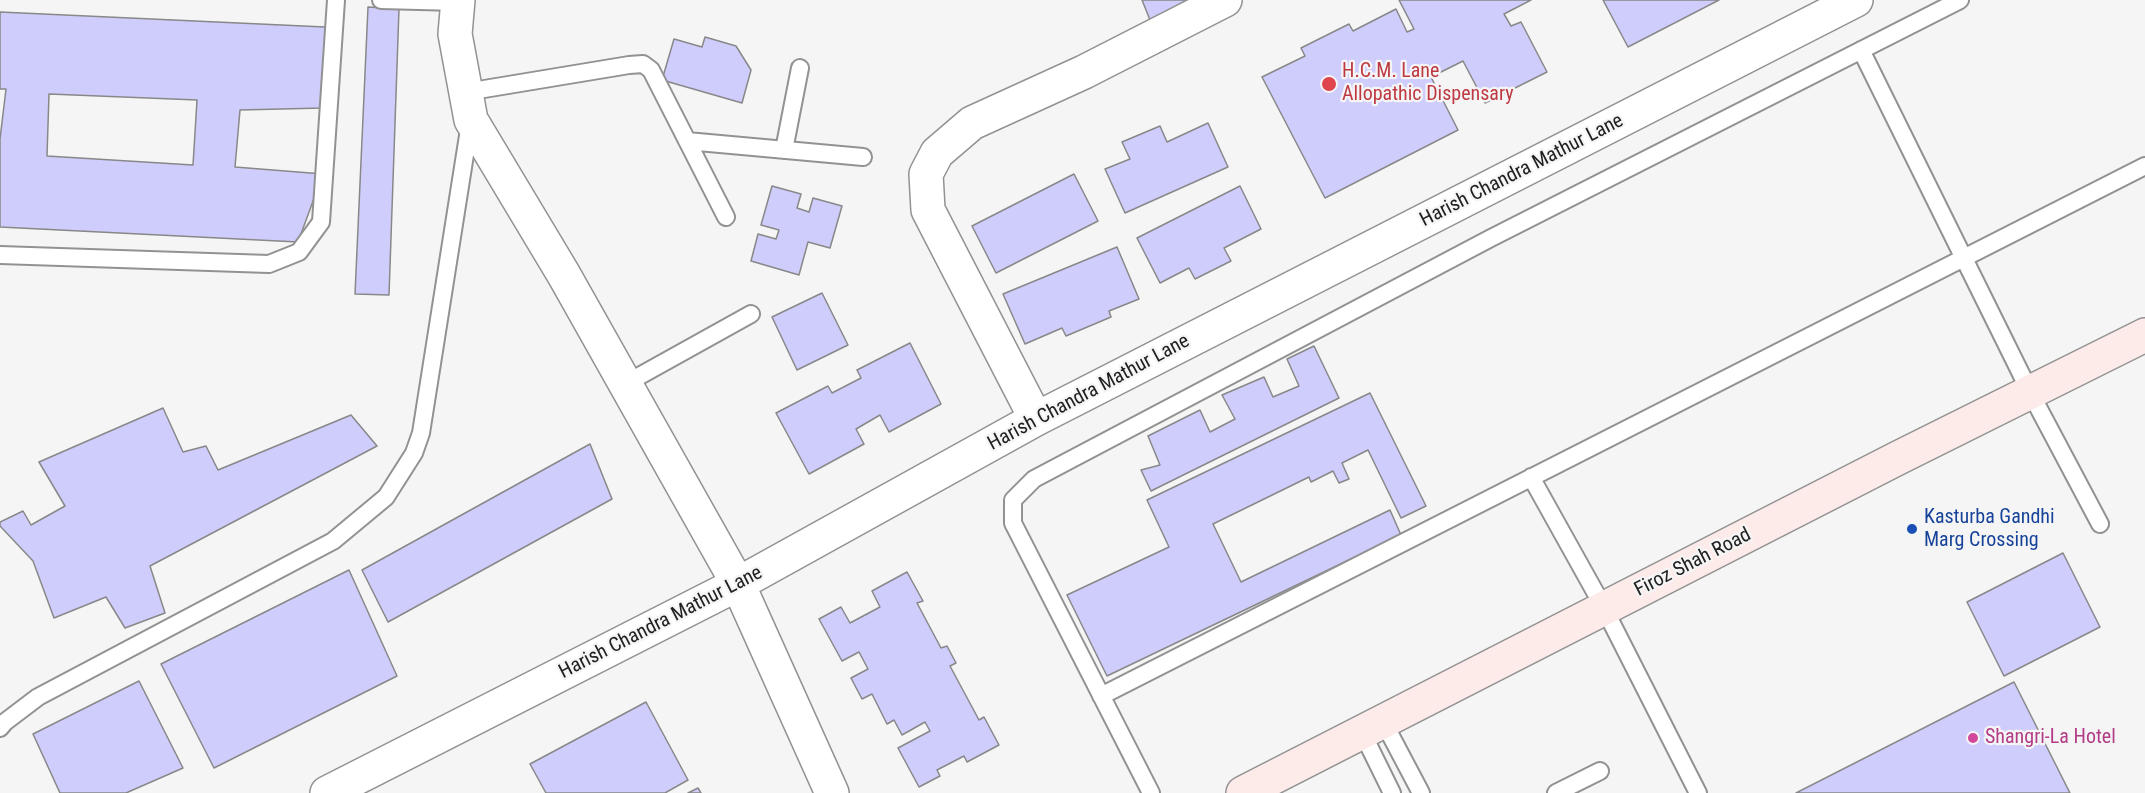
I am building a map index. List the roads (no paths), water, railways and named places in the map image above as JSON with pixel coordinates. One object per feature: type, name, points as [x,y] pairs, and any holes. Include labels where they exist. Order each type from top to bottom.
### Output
[{"type":"main road","name":"Firoz Shah Road","points":[[1243,793],[2145,335]]},
{"type":"street","points":[[1036,419],[928,210],[926,174],[937,153],[972,123],[1084,72],[1225,0]]},
{"type":"street","name":"Harish Chandra Mathur Lane","points":[[327,793],[738,584],[1036,419],[1856,0]]},
{"type":"street","points":[[458,1],[455,34],[468,106],[738,584],[832,793]]},
{"type":"lane","points":[[0,255],[269,264],[299,252],[321,222],[336,0]]},
{"type":"lane","points":[[381,0],[458,1]]},
{"type":"lane","points":[[1151,793],[1012,523],[1012,500],[1034,479],[1491,238],[1960,0]]},
{"type":"lane","points":[[1860,50],[2030,392],[2100,524]]},
{"type":"lane","points":[[0,728],[38,698],[333,541],[386,497],[414,453],[421,433],[468,106],[629,65],[643,64],[651,70],[726,217]]},
{"type":"lane","points":[[784,150],[800,68]]},
{"type":"lane","points":[[687,141],[863,158]]},
{"type":"lane","points":[[1101,696],[2145,166]]},
{"type":"lane","points":[[625,384],[752,314]]},
{"type":"lane","points":[[1531,477],[1604,609],[1698,793]]},
{"type":"lane","points":[[1373,726],[1392,793]]},
{"type":"lane","points":[[1373,726],[1421,793]]},
{"type":"lane","points":[[1556,793],[1600,771]]},
{"type":"place","name":"H.C.M. Lane Allopathic Dispensary","points":[[1329,84]]},
{"type":"place","name":"Kasturba Gandhi Marg Crossing","points":[[1912,529]]},
{"type":"place","name":"Shangri-La Hotel","points":[[1973,738]]}]
